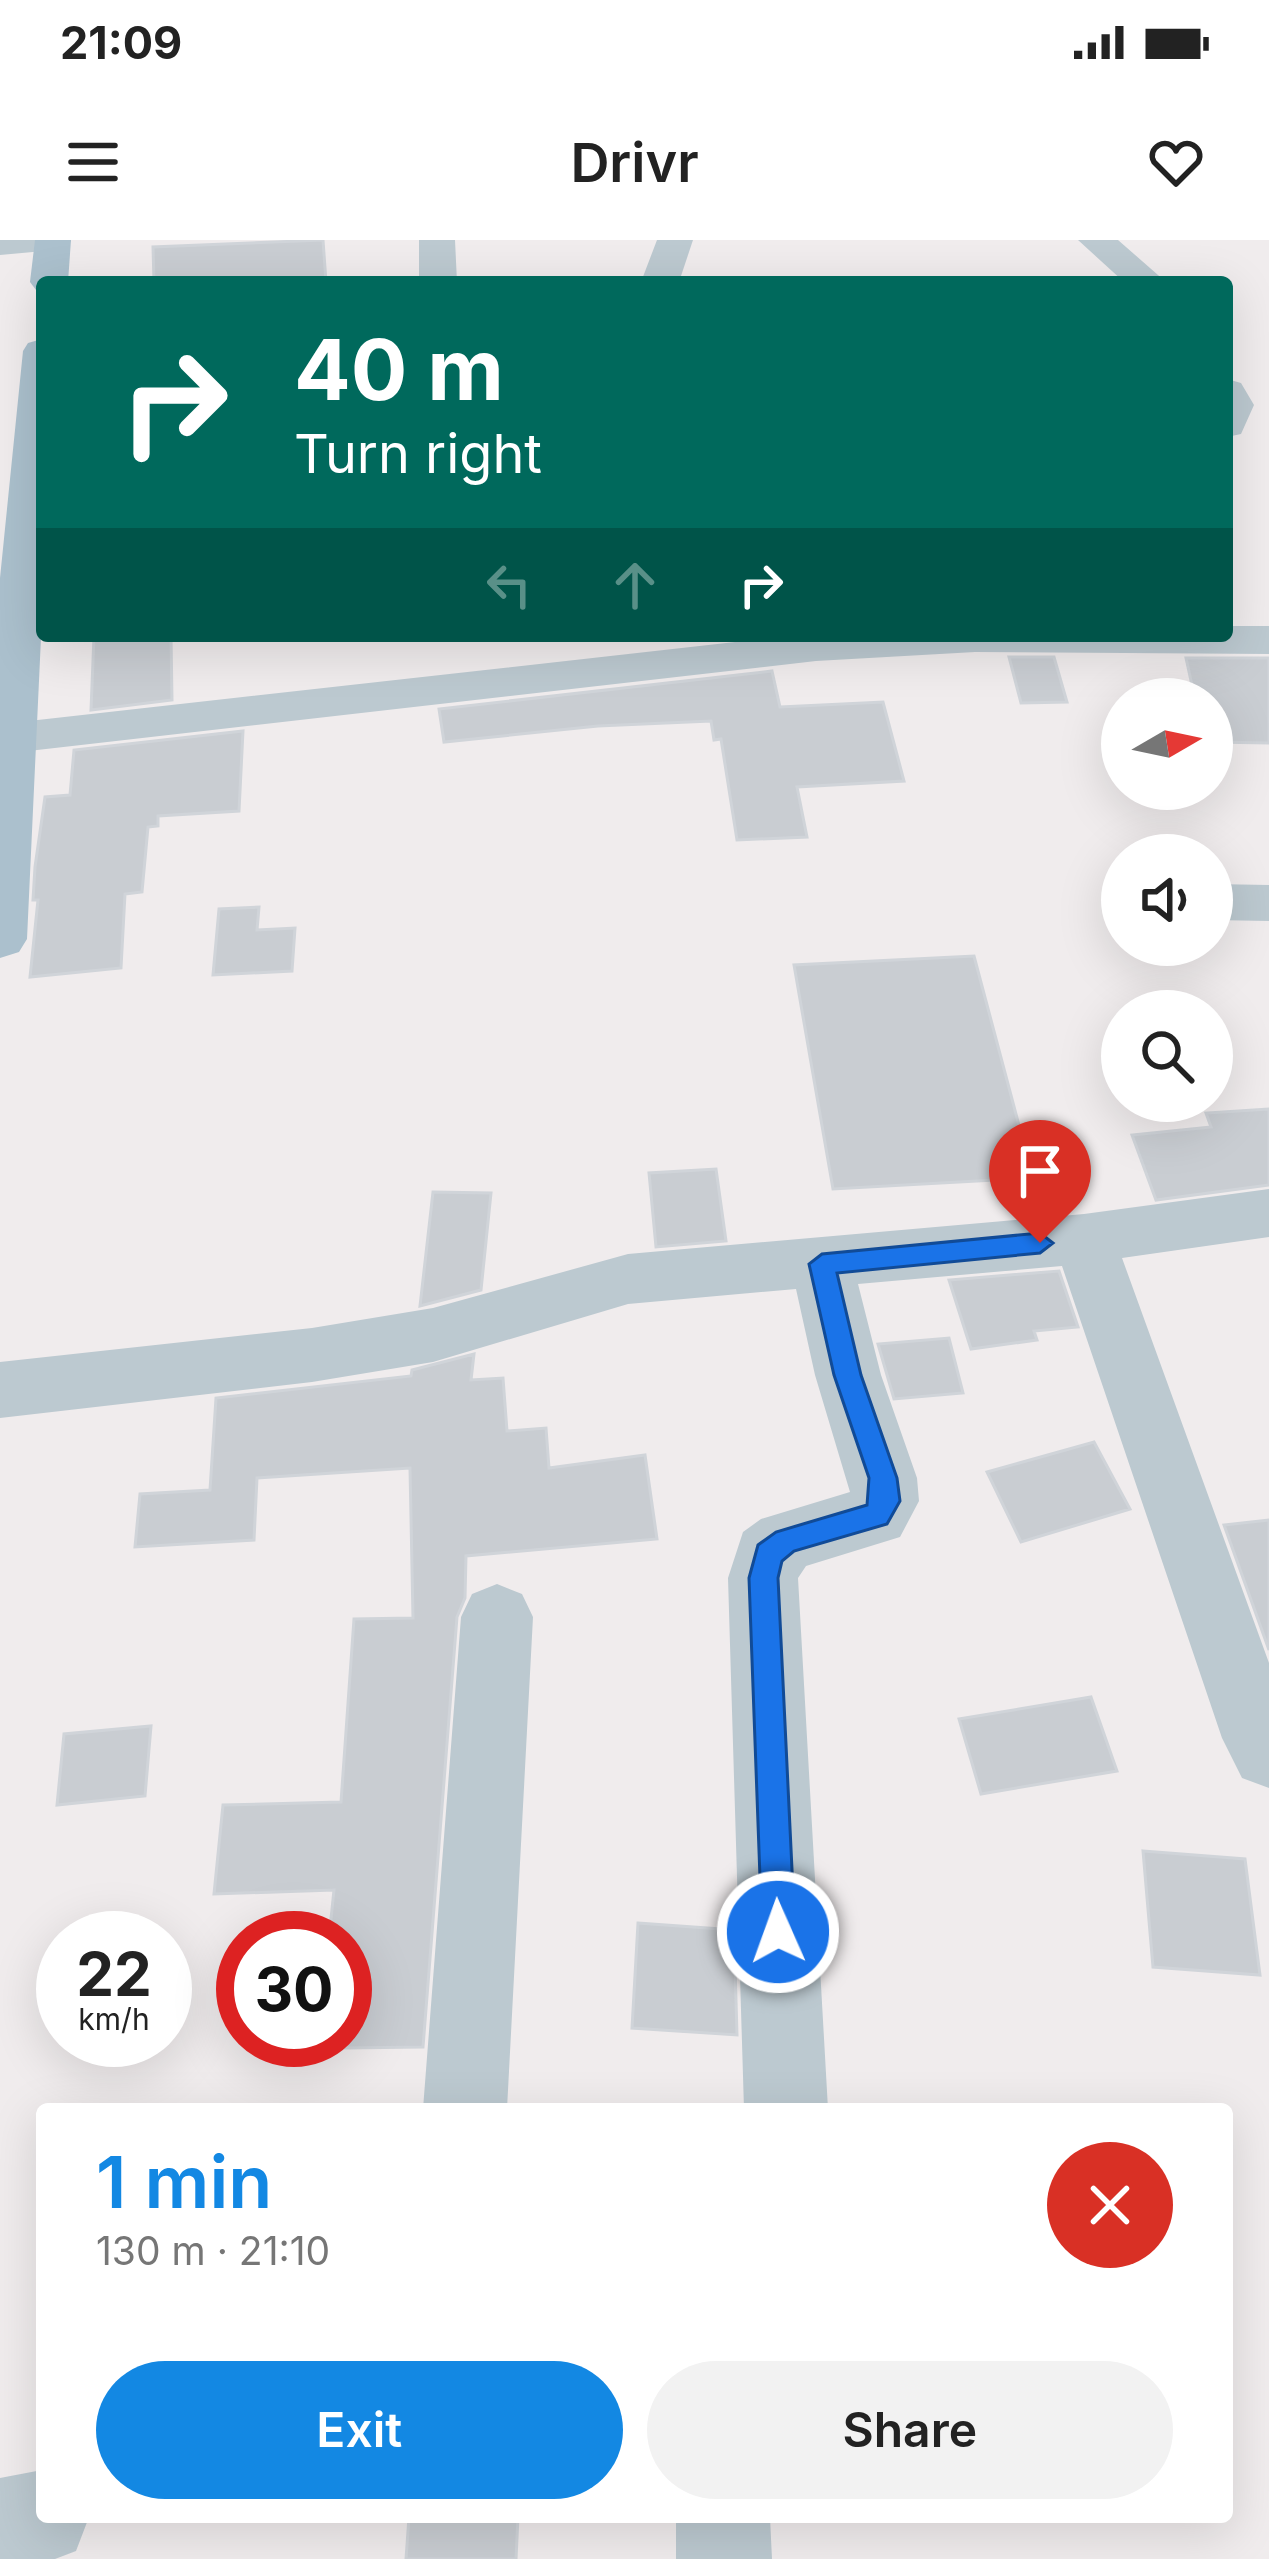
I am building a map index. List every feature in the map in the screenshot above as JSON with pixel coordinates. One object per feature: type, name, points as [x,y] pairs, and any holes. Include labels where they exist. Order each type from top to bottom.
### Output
[{"type":"main road","points":[[50,276],[53,240]]},
{"type":"main road","points":[[0,938],[8,721],[36,484]]},
{"type":"street","points":[[0,244],[53,240]]},
{"type":"street","points":[[437,240],[438,276]]},
{"type":"street","points":[[662,276],[675,240]]},
{"type":"street","points":[[1096,240],[1140,276]]},
{"type":"street","points":[[1233,640],[1269,640]]},
{"type":"street","points":[[8,721],[904,642]]},
{"type":"street","points":[[1233,902],[1269,903]]},
{"type":"street","points":[[0,1390],[312,1354],[433,1335],[628,1279],[1084,1238],[1269,1214]]},
{"type":"street","points":[[1084,1238],[1258,1738],[1269,1752]]},
{"type":"street","points":[[786,2103],[764,1578],[769,1554],[786,1541],[861,1522],[877,1515],[886,1501],[883,1478],[848,1375],[822,1264]]},
{"type":"street","points":[[465,2103],[497,1617]]},
{"type":"street","points":[[0,2526],[36,2518]]},
{"type":"street","points":[[723,2523],[724,2559]]},
{"type":"building","points":[[323,240],[326,276],[154,276],[153,247]]},
{"type":"building","points":[[94,642],[171,642],[172,700],[91,710]]},
{"type":"building","points":[[1009,657],[1054,657],[1067,702],[1021,703]]},
{"type":"building","points":[[1186,658],[1269,658],[1269,743],[1233,742],[1233,678],[1190,678]]},
{"type":"building","points":[[772,671],[780,707],[883,702],[904,781],[797,787],[807,837],[737,840],[721,739],[714,740],[711,721],[598,726],[444,742],[439,709]]},
{"type":"building","points":[[243,731],[239,811],[158,816],[158,826],[148,827],[142,892],[125,894],[121,968],[30,977],[38,900],[33,900],[35,867],[45,797],[70,795],[74,750]]},
{"type":"building","points":[[259,907],[257,930],[295,928],[292,971],[213,975],[219,909]]},
{"type":"building","points":[[974,956],[1033,1178],[833,1189],[794,965]]},
{"type":"building","points":[[1269,1109],[1269,1185],[1156,1200],[1132,1135],[1233,1122],[1233,1111]]},
{"type":"building","points":[[716,1169],[726,1241],[656,1247],[649,1173]]},
{"type":"building","points":[[433,1192],[491,1193],[481,1290],[420,1306]]},
{"type":"building","points":[[1059,1271],[1078,1327],[1034,1331],[1037,1340],[971,1349],[949,1280]]},
{"type":"building","points":[[949,1338],[963,1393],[894,1399],[878,1344]]},
{"type":"building","points":[[474,1354],[471,1380],[503,1378],[507,1431],[546,1428],[549,1468],[645,1455],[657,1539],[466,1556],[465,1598],[457,1617],[423,2047],[372,2048],[372,1911],[332,1911],[334,1890],[214,1894],[223,1805],[341,1802],[354,1619],[413,1618],[410,1468],[257,1478],[254,1540],[135,1547],[140,1494],[210,1490],[216,1398],[411,1376],[412,1370]]},
{"type":"building","points":[[1094,1442],[1130,1509],[1021,1542],[987,1472]]},
{"type":"building","points":[[1269,1520],[1269,1650],[1224,1525]]},
{"type":"building","points":[[1091,1697],[1117,1771],[981,1794],[959,1719]]},
{"type":"building","points":[[151,1726],[145,1796],[57,1805],[64,1734]]},
{"type":"building","points":[[1143,1851],[1245,1859],[1260,1975],[1153,1967]]},
{"type":"building","points":[[638,1923],[734,1930],[737,2035],[632,2028]]},
{"type":"building","points":[[409,2523],[518,2523],[516,2559],[406,2559]]},
{"type":"route","points":[[778,1932],[764,1578],[769,1554],[786,1541],[877,1515],[886,1501],[883,1478],[848,1375],[822,1264],[1040,1243]]}]
